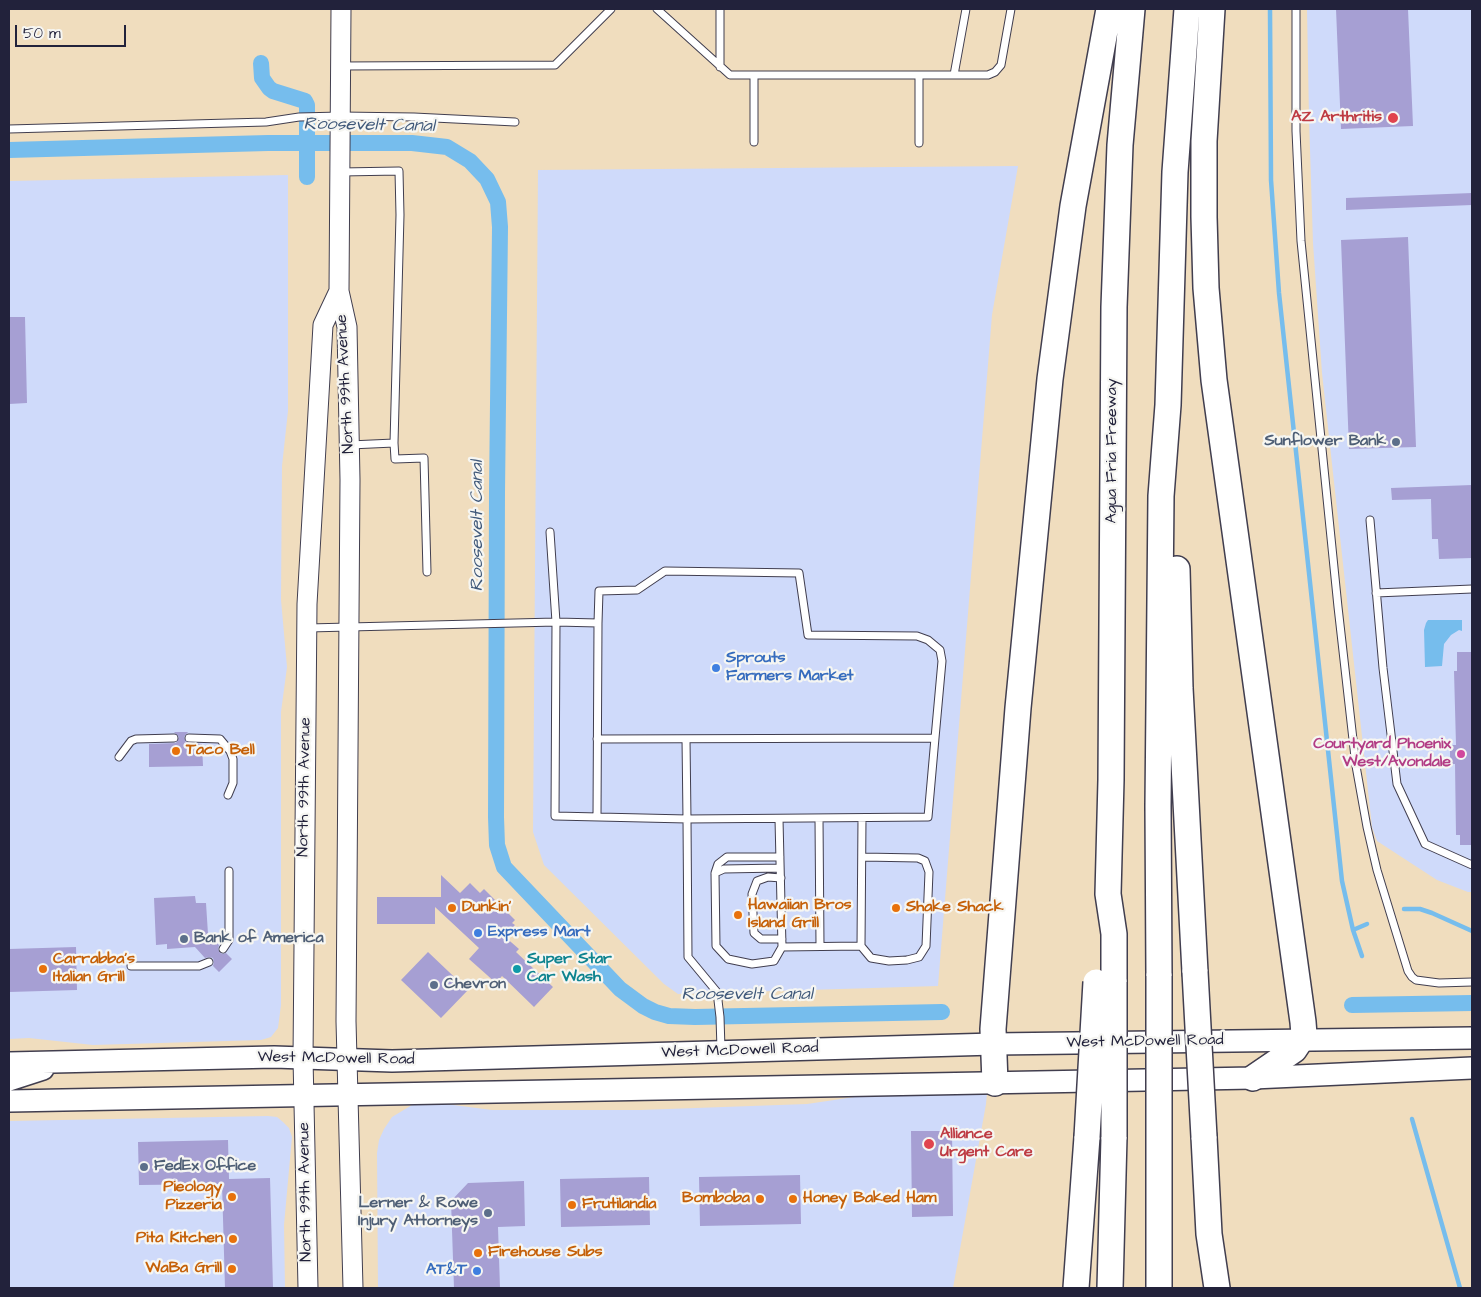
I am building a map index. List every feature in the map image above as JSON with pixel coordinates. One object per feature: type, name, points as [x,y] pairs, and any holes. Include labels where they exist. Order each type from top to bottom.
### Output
[{"type":"highway","points":[[995,1083],[993,1029],[1018,708],[1050,379],[1073,206],[1109,9]]},
{"type":"highway","name":"Agua Fria Freeway","points":[[1105,982],[1100,933],[1108,894],[1111,751],[1114,307],[1120,145],[1132,9]]},
{"type":"highway","points":[[1159,1288],[1158,806],[1161,496],[1168,405],[1172,218],[1178,107],[1187,9]]},
{"type":"highway","points":[[1212,9],[1205,123],[1204,190],[1206,288],[1212,360],[1222,444],[1304,1022],[1304,1034],[1294,1050],[1253,1078]]},
{"type":"highway","points":[[1168,405],[1175,498],[1180,698],[1204,1137],[1210,1234],[1217,1288]]},
{"type":"highway","points":[[1076,1288],[1087,1136],[1105,982]]},
{"type":"highway","points":[[1105,982],[1114,1137],[1110,1288]]},
{"type":"main road","name":"North 99th Avenue","points":[[340,9],[341,172],[339,290],[347,327],[350,445],[347,1060],[353,1288]]},
{"type":"main road","name":"North 99th Avenue","points":[[308,1288],[304,1095],[306,628],[323,325],[339,290]]},
{"type":"main road","name":"West McDowell Road","points":[[9,1063],[274,1057],[392,1061],[994,1044],[1472,1038]]},
{"type":"main road","points":[[9,1080],[62,1062]]},
{"type":"main road","name":"West McDowell Road","points":[[9,1101],[1253,1078],[1472,1068]]},
{"type":"lane","points":[[340,66],[555,65],[611,9]]},
{"type":"lane","points":[[658,9],[730,75],[988,75],[995,72],[1001,65],[1011,9]]},
{"type":"lane","points":[[720,9],[720,67]]},
{"type":"lane","points":[[954,75],[966,9]]},
{"type":"lane","points":[[1296,9],[1296,131],[1301,241],[1338,607],[1356,766],[1366,826],[1408,972],[1416,980],[1439,983],[1472,982]]},
{"type":"lane","points":[[754,75],[754,142]]},
{"type":"lane","points":[[919,75],[919,143]]},
{"type":"lane","points":[[9,129],[266,122],[299,117],[341,122],[414,117],[515,122]]},
{"type":"lane","points":[[341,172],[399,171],[400,215],[395,459],[424,458],[427,572]]},
{"type":"lane","points":[[350,445],[394,443]]},
{"type":"lane","points":[[1370,520],[1397,784],[1425,844],[1472,865]]},
{"type":"lane","points":[[550,532],[556,622],[555,816],[597,817],[687,819],[928,817],[942,661],[940,650],[928,640],[917,636],[808,635],[799,573],[665,572],[637,590],[599,591],[597,817]]},
{"type":"lane","points":[[1376,593],[1472,589]]},
{"type":"lane","points":[[306,628],[556,622],[598,623]]},
{"type":"lane","points":[[119,757],[131,741],[136,739],[174,738]]},
{"type":"lane","points":[[189,738],[220,740],[230,751],[233,759],[233,783],[228,795]]},
{"type":"lane","points":[[597,739],[935,738]]},
{"type":"lane","points":[[686,739],[688,957],[717,992],[721,1052]]},
{"type":"lane","points":[[819,818],[820,946]]},
{"type":"lane","points":[[862,818],[861,946],[871,958],[898,960],[919,957],[926,946],[929,872],[924,861],[918,858],[862,857]]},
{"type":"lane","points":[[779,819],[781,878],[782,947],[774,961],[752,964],[728,959],[716,946],[715,873],[718,864],[727,857],[780,857]]},
{"type":"lane","points":[[715,873],[724,869],[780,868]]},
{"type":"lane","points":[[223,949],[229,940],[229,871]]},
{"type":"lane","points":[[781,878],[768,877],[757,881],[752,894],[754,933],[761,939],[782,939]]},
{"type":"lane","points":[[782,947],[861,946]]},
{"type":"lane","points":[[131,966],[199,966],[210,962]]},
{"type":"shaded area","points":[[1307,9],[1472,9],[1472,892],[1437,880],[1377,841],[1372,827],[1322,373],[1313,243]]},
{"type":"shaded area","points":[[1018,166],[992,315],[938,986],[678,994],[664,984],[544,865],[533,832],[538,170]]},
{"type":"shaded area","points":[[288,175],[288,411],[282,466],[281,600],[287,667],[281,712],[281,1005],[278,1028],[271,1037],[261,1040],[93,1045],[29,1038],[9,1039],[9,181]]},
{"type":"shaded area","points":[[987,1093],[953,1288],[378,1288],[377,1153],[379,1140],[392,1117],[412,1105],[438,1103],[492,1110],[640,1110],[807,1104],[868,1095]]},
{"type":"shaded area","points":[[277,1117],[283,1122],[289,1128],[292,1137],[284,1225],[285,1288],[9,1288],[9,1121]]},
{"type":"water","points":[[1428,620],[1462,620],[1462,631],[1459,630],[1451,635],[1444,644],[1442,666],[1425,667],[1424,630]]},
{"type":"building","points":[[1336,9],[1408,9],[1413,126],[1341,129]]},
{"type":"building","points":[[1472,193],[1472,205],[1346,210],[1346,198]]},
{"type":"building","points":[[1408,237],[1416,447],[1349,449],[1341,240]]},
{"type":"building","points":[[9,317],[25,317],[27,403],[9,404]]},
{"type":"building","points":[[1472,485],[1472,558],[1439,559],[1438,539],[1432,539],[1431,499],[1392,500],[1391,488]]},
{"type":"building","name":"Courtyard Phoenix West/Avondale","points":[[1457,652],[1472,652],[1472,845],[1460,845],[1460,835],[1456,835],[1455,764],[1450,764],[1450,745],[1456,745],[1454,671],[1457,671]]},
{"type":"building","name":"Taco Bell","points":[[174,732],[188,732],[184,737],[186,742],[202,744],[203,766],[149,767],[149,744],[176,743],[179,737]]},
{"type":"building","points":[[441,875],[460,893],[470,883],[480,893],[484,889],[515,920],[512,923],[515,925],[504,936],[519,949],[516,952],[553,987],[534,1007],[502,976],[496,983],[469,959],[479,948],[435,907],[435,924],[377,924],[377,897],[441,897]]},
{"type":"building","name":"Bank of America","points":[[195,896],[196,903],[206,903],[208,934],[219,945],[220,953],[226,953],[232,959],[219,972],[213,966],[213,958],[205,958],[195,947],[167,949],[167,944],[156,945],[154,898]]},
{"type":"building","name":"Carrabba's Italian Grill","points":[[76,947],[77,990],[9,992],[9,949]]},
{"type":"building","name":"Chevron","points":[[428,952],[468,990],[441,1018],[401,980]]},
{"type":"building","points":[[911,1131],[952,1131],[953,1216],[912,1217]]},
{"type":"building","points":[[228,1140],[229,1179],[270,1178],[273,1288],[225,1288],[222,1184],[139,1185],[138,1142]]},
{"type":"building","points":[[800,1175],[801,1224],[700,1226],[699,1177]]},
{"type":"building","points":[[649,1177],[650,1225],[561,1227],[560,1179]]},
{"type":"building","points":[[524,1181],[525,1226],[498,1227],[500,1288],[454,1288],[451,1201],[468,1183]]},
{"type":"waterway","points":[[1270,9],[1271,180],[1279,293],[1342,881],[1353,930],[1362,956]]},
{"type":"waterway","points":[[261,63],[262,78],[269,88],[305,101],[307,105],[307,177]]},
{"type":"waterway","name":"Roosevelt Canal","points":[[9,150],[268,143],[412,143],[447,147],[470,161],[487,179],[498,202],[500,227],[496,817],[497,845],[504,867],[620,989],[643,1006],[655,1012],[669,1016],[695,1017],[942,1012]]},
{"type":"waterway","points":[[1404,909],[1420,909],[1472,931]]},
{"type":"waterway","points":[[1353,930],[1367,924]]},
{"type":"waterway","name":"Roosevelt Canal","points":[[1352,1005],[1472,1003]]},
{"type":"waterway","points":[[1412,1119],[1460,1288]]},
{"type":"place","name":"AZ Arthritis","points":[[1393,118]]},
{"type":"place","name":"Sunflower Bank","points":[[1396,442]]},
{"type":"place","name":"Sprouts Farmers Market","points":[[716,668]]},
{"type":"place","name":"Taco Bell","points":[[176,751]]},
{"type":"place","name":"Courtyard Phoenix West/Avondale","points":[[1461,754]]},
{"type":"place","name":"Dunkin'","points":[[452,908]]},
{"type":"place","name":"Shake Shack","points":[[896,908]]},
{"type":"place","name":"Hawaiian Bros Island Grill","points":[[738,915]]},
{"type":"place","name":"Express Mart","points":[[478,933]]},
{"type":"place","name":"Bank of America","points":[[184,939]]},
{"type":"place","name":"Carrabba's Italian Grill","points":[[43,969]]},
{"type":"place","name":"Super Star Car Wash","points":[[517,969]]},
{"type":"place","name":"Chevron","points":[[434,985]]},
{"type":"place","name":"Alliance Urgent Care","points":[[929,1144]]},
{"type":"place","name":"FedEx Office","points":[[144,1167]]},
{"type":"place","name":"Pieology Pizzeria","points":[[232,1197]]},
{"type":"place","name":"Bomboba","points":[[760,1199]]},
{"type":"place","name":"Honey Baked Ham","points":[[793,1199]]},
{"type":"place","name":"Frutilandia","points":[[572,1205]]},
{"type":"place","name":"Lerner & Rowe Injury Attorneys","points":[[488,1213]]},
{"type":"place","name":"Pita Kitchen","points":[[233,1239]]},
{"type":"place","name":"Firehouse Subs","points":[[478,1253]]},
{"type":"place","name":"WaBa Grill","points":[[232,1269]]},
{"type":"place","name":"AT&T","points":[[477,1271]]}]
